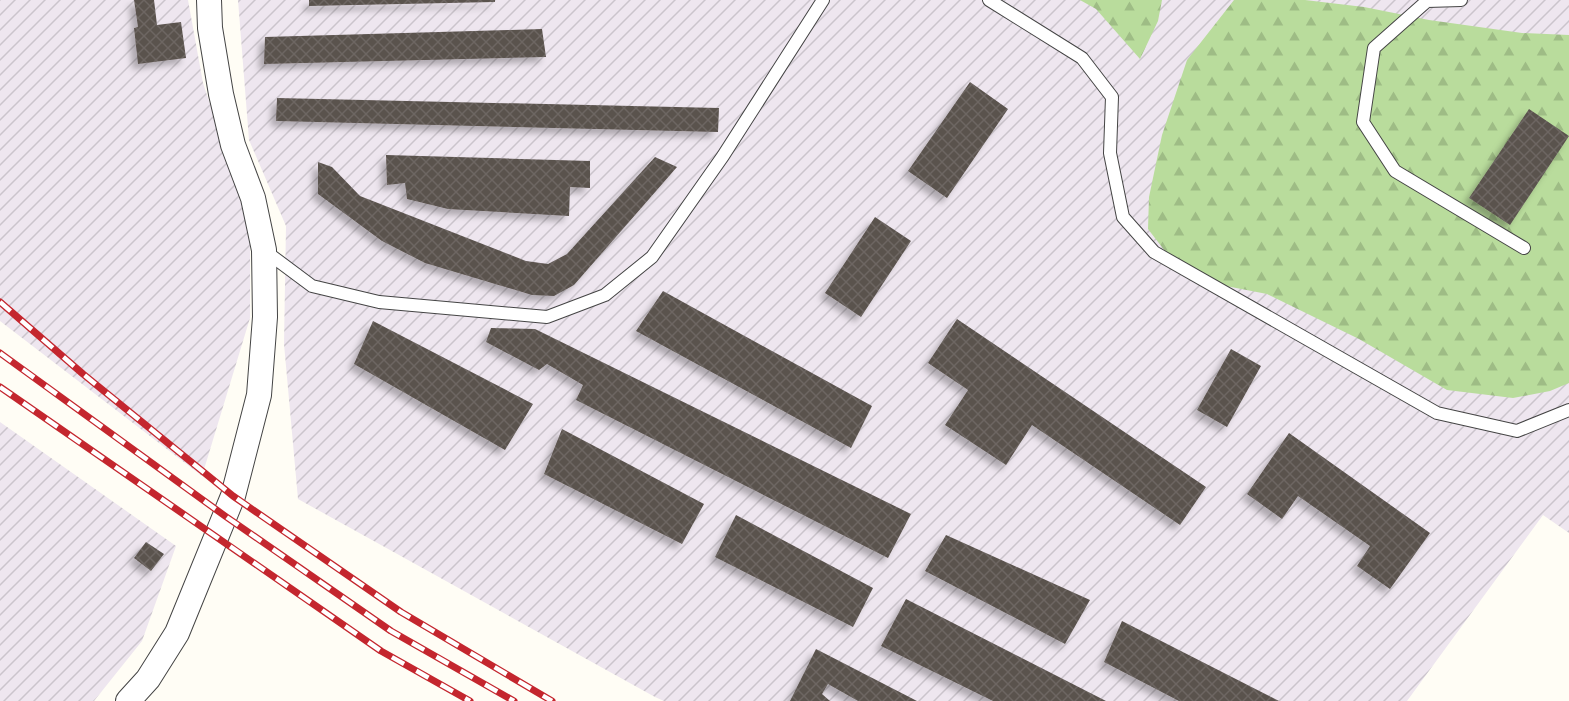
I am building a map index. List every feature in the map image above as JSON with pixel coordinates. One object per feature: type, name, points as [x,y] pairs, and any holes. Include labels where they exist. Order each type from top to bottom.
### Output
[{"type":"street","points":[[128,701],[148,679],[177,633],[233,496],[259,395],[265,317],[264,250],[253,198],[233,145],[221,94],[210,28],[209,0]]},
{"type":"lane","points":[[264,250],[312,286],[379,302],[547,317],[605,295],[652,257],[723,156],[823,0]]},
{"type":"lane","points":[[989,0],[1082,58],[1112,97],[1110,153],[1123,217],[1154,252],[1437,413],[1517,431],[1569,410]]},
{"type":"lane","points":[[1461,0],[1426,1],[1374,48],[1363,122],[1395,171],[1524,248]]},
{"type":"shaded area","points":[[0,0],[188,0],[203,83],[250,224],[250,318],[202,476],[0,321]]},
{"type":"shaded area","points":[[238,0],[1569,0],[1569,533],[1543,515],[1407,701],[664,701],[298,499],[284,344],[286,226],[249,140]]},
{"type":"shaded area","points":[[0,422],[176,546],[142,641],[94,701],[0,701]]},
{"type":"green space","points":[[1080,0],[1162,0],[1158,21],[1140,59],[1096,9]]},
{"type":"green space","points":[[1234,0],[1305,0],[1364,7],[1429,20],[1522,33],[1569,35],[1569,383],[1550,391],[1513,398],[1447,390],[1359,339],[1267,294],[1226,286],[1178,268],[1148,229],[1149,197],[1162,135],[1187,60]]},
{"type":"building","points":[[134,0],[154,0],[157,25],[181,22],[186,58],[138,64],[134,28],[138,27]]},
{"type":"building","points":[[309,0],[495,0],[495,2],[309,6]]},
{"type":"building","points":[[542,29],[546,57],[264,64],[265,37]]},
{"type":"building","points":[[970,82],[1008,109],[947,198],[908,171]]},
{"type":"building","points":[[277,98],[719,108],[718,132],[276,121]]},
{"type":"building","points":[[1529,109],[1569,136],[1510,225],[1469,198]]},
{"type":"building","points":[[386,155],[590,161],[590,188],[570,187],[569,216],[448,209],[407,199],[405,183],[387,185]]},
{"type":"building","points":[[655,157],[677,167],[574,285],[554,296],[532,295],[425,263],[382,241],[318,194],[318,162],[332,167],[360,196],[526,261],[548,264],[567,254]]},
{"type":"building","points":[[875,217],[911,241],[861,317],[825,293]]},
{"type":"building","points":[[663,291],[872,406],[851,448],[636,331]]},
{"type":"building","points":[[957,319],[1206,487],[1180,525],[1032,425],[1006,465],[945,425],[968,390],[928,363]]},
{"type":"building","points":[[373,321],[533,404],[505,450],[354,364]]},
{"type":"building","points":[[491,328],[535,329],[911,514],[888,558],[576,400],[583,385],[547,364],[539,370],[486,342]]},
{"type":"building","points":[[1231,349],[1261,366],[1227,427],[1197,410]]},
{"type":"building","points":[[562,429],[704,504],[682,544],[544,474]]},
{"type":"building","points":[[1289,433],[1430,533],[1390,589],[1357,566],[1370,546],[1298,496],[1282,519],[1247,494]]},
{"type":"building","points":[[736,515],[873,588],[853,627],[715,557]]},
{"type":"building","points":[[946,535],[1090,600],[1065,644],[925,571]]},
{"type":"building","points":[[146,542],[164,554],[151,571],[134,558]]},
{"type":"building","points":[[906,599],[1106,701],[993,701],[881,646]]},
{"type":"building","points":[[1122,621],[1279,701],[1179,701],[1104,662]]},
{"type":"building","points":[[816,649],[917,701],[858,701],[828,684],[822,694],[830,701],[790,701]]},
{"type":"railway","points":[[0,302],[83,374],[233,496],[401,612],[552,701]]},
{"type":"railway","points":[[0,353],[225,516],[391,631],[514,701]]},
{"type":"railway","points":[[0,387],[381,651],[470,701]]}]
